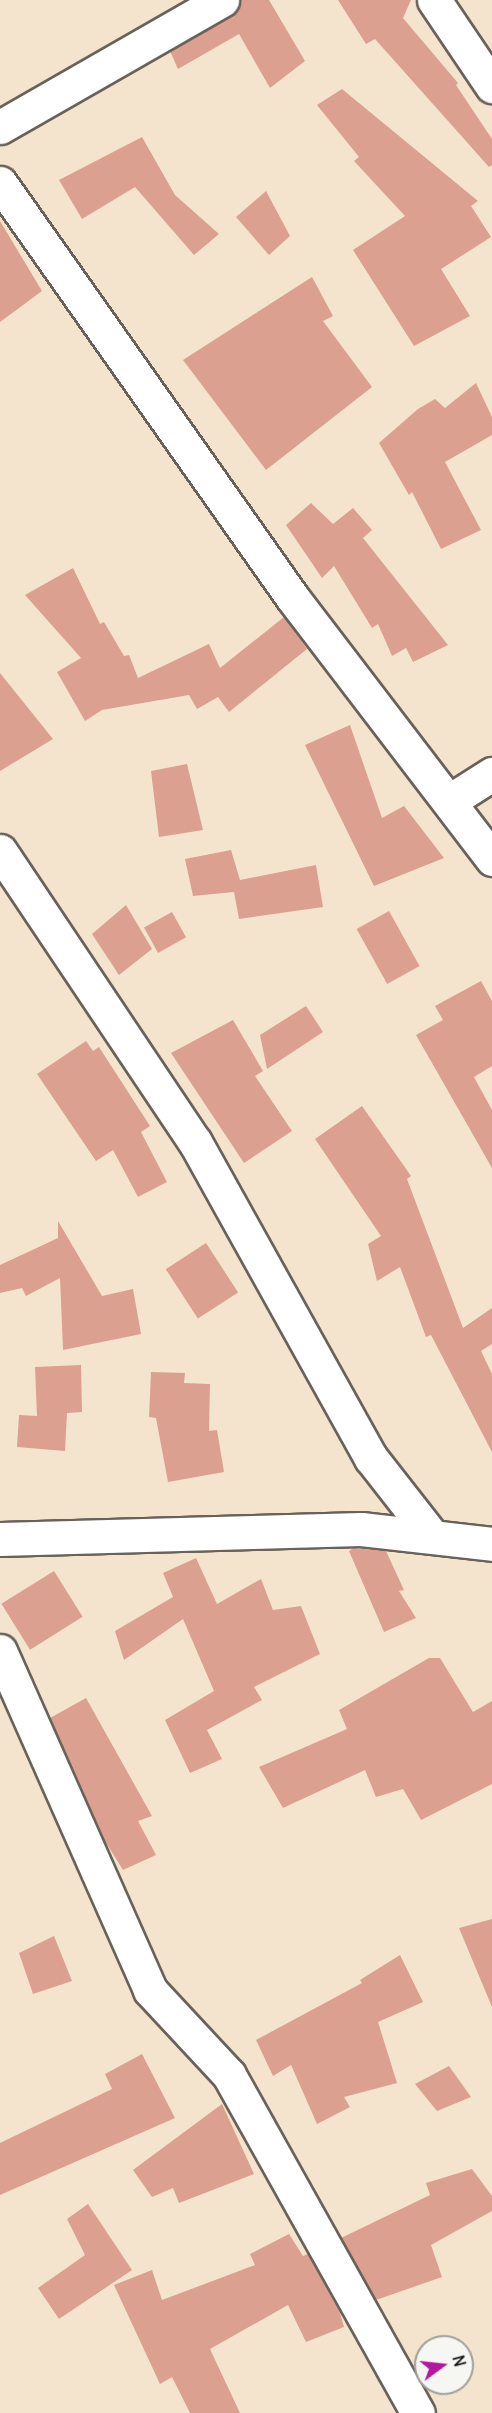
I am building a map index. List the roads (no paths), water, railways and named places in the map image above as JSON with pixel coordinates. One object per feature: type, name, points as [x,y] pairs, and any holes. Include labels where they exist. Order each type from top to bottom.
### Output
[{"type":"street","points":[[0,127],[222,0]]},
{"type":"street","points":[[434,0],[492,86]]},
{"type":"street","points":[[0,183],[292,597],[451,800],[492,859]]},
{"type":"street","points":[[451,800],[492,774]]},
{"type":"street","points":[[0,851],[195,1142],[371,1458],[432,1536]]},
{"type":"street","points":[[0,1539],[361,1529],[492,1544]]},
{"type":"street","points":[[0,1651],[150,1990],[229,2075],[418,2413]]}]
